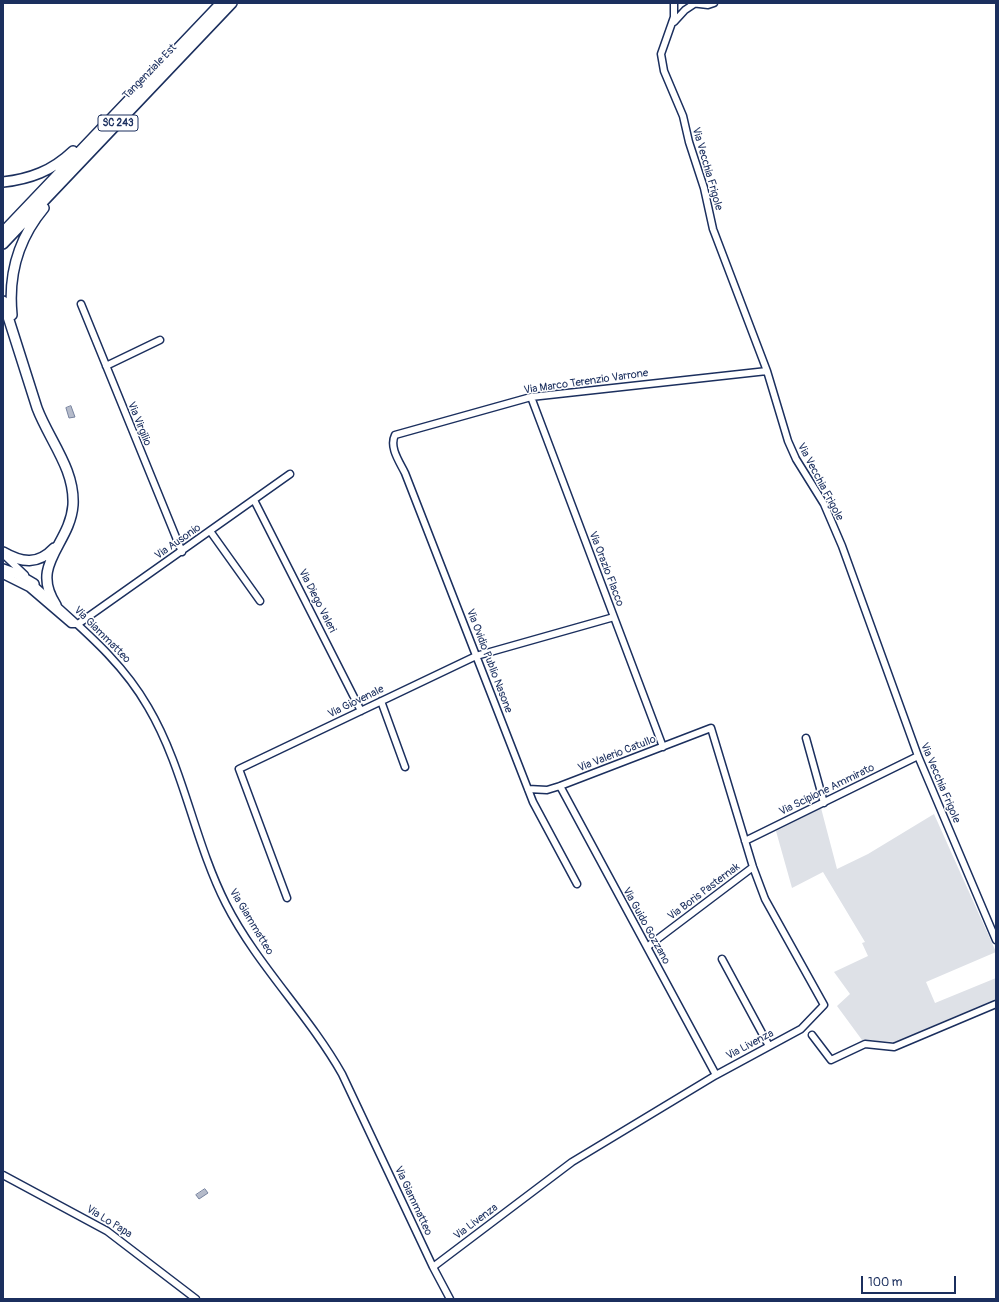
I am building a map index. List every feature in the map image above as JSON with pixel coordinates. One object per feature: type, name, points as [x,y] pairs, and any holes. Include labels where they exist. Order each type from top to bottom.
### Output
[{"type":"highway","name":"Tangenziale Est","points":[[3,232],[221,3]]},
{"type":"highway","name":"Tangenziale Est","points":[[3,244],[232,3]]},
{"type":"highway","points":[[3,182],[26,178],[54,167],[102,124],[107,123]]},
{"type":"highway","points":[[13,330],[11,285],[18,252],[34,222],[73,176],[78,164]]},
{"type":"highway","points":[[3,301],[42,422],[65,465],[70,482],[73,506],[70,523],[52,555],[47,571],[48,591],[56,605]]},
{"type":"highway","points":[[3,553],[21,561],[34,562],[49,554],[62,538]]},
{"type":"highway","points":[[3,569],[17,574],[34,584]]},
{"type":"street","name":"Via Vecchia Frigole","points":[[674,3],[675,11],[672,25],[661,54],[664,71],[683,116],[689,142],[704,188],[713,229],[767,371],[788,441],[796,459],[824,504],[842,546],[918,756],[996,940]]},
{"type":"street","name":"Via Vecchia Frigole","points":[[672,25],[692,4],[714,3]]},
{"type":"street","name":"Via Virgilio","points":[[81,304],[182,552]]},
{"type":"street","points":[[106,366],[160,340]]},
{"type":"street","name":"Via Marco Terenzio Varrone","points":[[392,441],[395,435],[531,397],[767,371]]},
{"type":"street","name":"Via Orazio Flacco","points":[[531,397],[663,747]]},
{"type":"street","name":"Via Ovidio Publio Nasone","points":[[392,441],[533,802],[577,884]]},
{"type":"street","name":"Via Ausonio","points":[[78,624],[182,552],[290,474]]},
{"type":"street","name":"Via Diego Valeri","points":[[254,500],[361,711]]},
{"type":"street","points":[[210,532],[260,601]]},
{"type":"street","name":"Via Giammatteo","points":[[3,553],[119,665],[148,707],[164,740],[226,903],[261,960],[330,1051],[433,1267],[450,1299]]},
{"type":"street","points":[[3,575],[29,588],[71,624],[78,624]]},
{"type":"street","name":"Via Giovenale","points":[[287,898],[239,769],[476,656],[614,617]]},
{"type":"street","points":[[381,701],[405,767]]},
{"type":"street","name":"Via Valerio Catullo","points":[[528,789],[547,790],[560,786],[711,728]]},
{"type":"street","name":"Via Livenza","points":[[433,1267],[572,1162],[716,1075],[801,1029],[824,1005],[765,899],[753,867],[711,728]]},
{"type":"street","points":[[806,738],[824,803]]},
{"type":"street","name":"Via Scipione Ammirato","points":[[745,841],[918,756]]},
{"type":"street","name":"Via Guido Gozzano","points":[[560,786],[716,1075]]},
{"type":"street","name":"Via Boris Pasternak","points":[[647,947],[753,867]]},
{"type":"street","points":[[722,959],[769,1046]]},
{"type":"street","points":[[812,1035],[831,1060],[865,1044],[894,1048],[996,1004]]},
{"type":"street","name":"Via Lo Papa","points":[[3,1175],[107,1231],[196,1299]]},
{"type":"shaded area","points":[[821,808],[837,869],[868,854],[934,814],[996,952],[926,982],[935,1003],[996,978],[996,999],[895,1042],[862,1040],[837,1006],[850,994],[834,972],[868,956],[862,943],[865,942],[823,872],[792,888],[776,831]]},
{"type":"water","points":[[71,406],[75,417],[69,418],[66,408]]},
{"type":"water","points":[[205,1189],[208,1193],[199,1199],[196,1195]]}]
